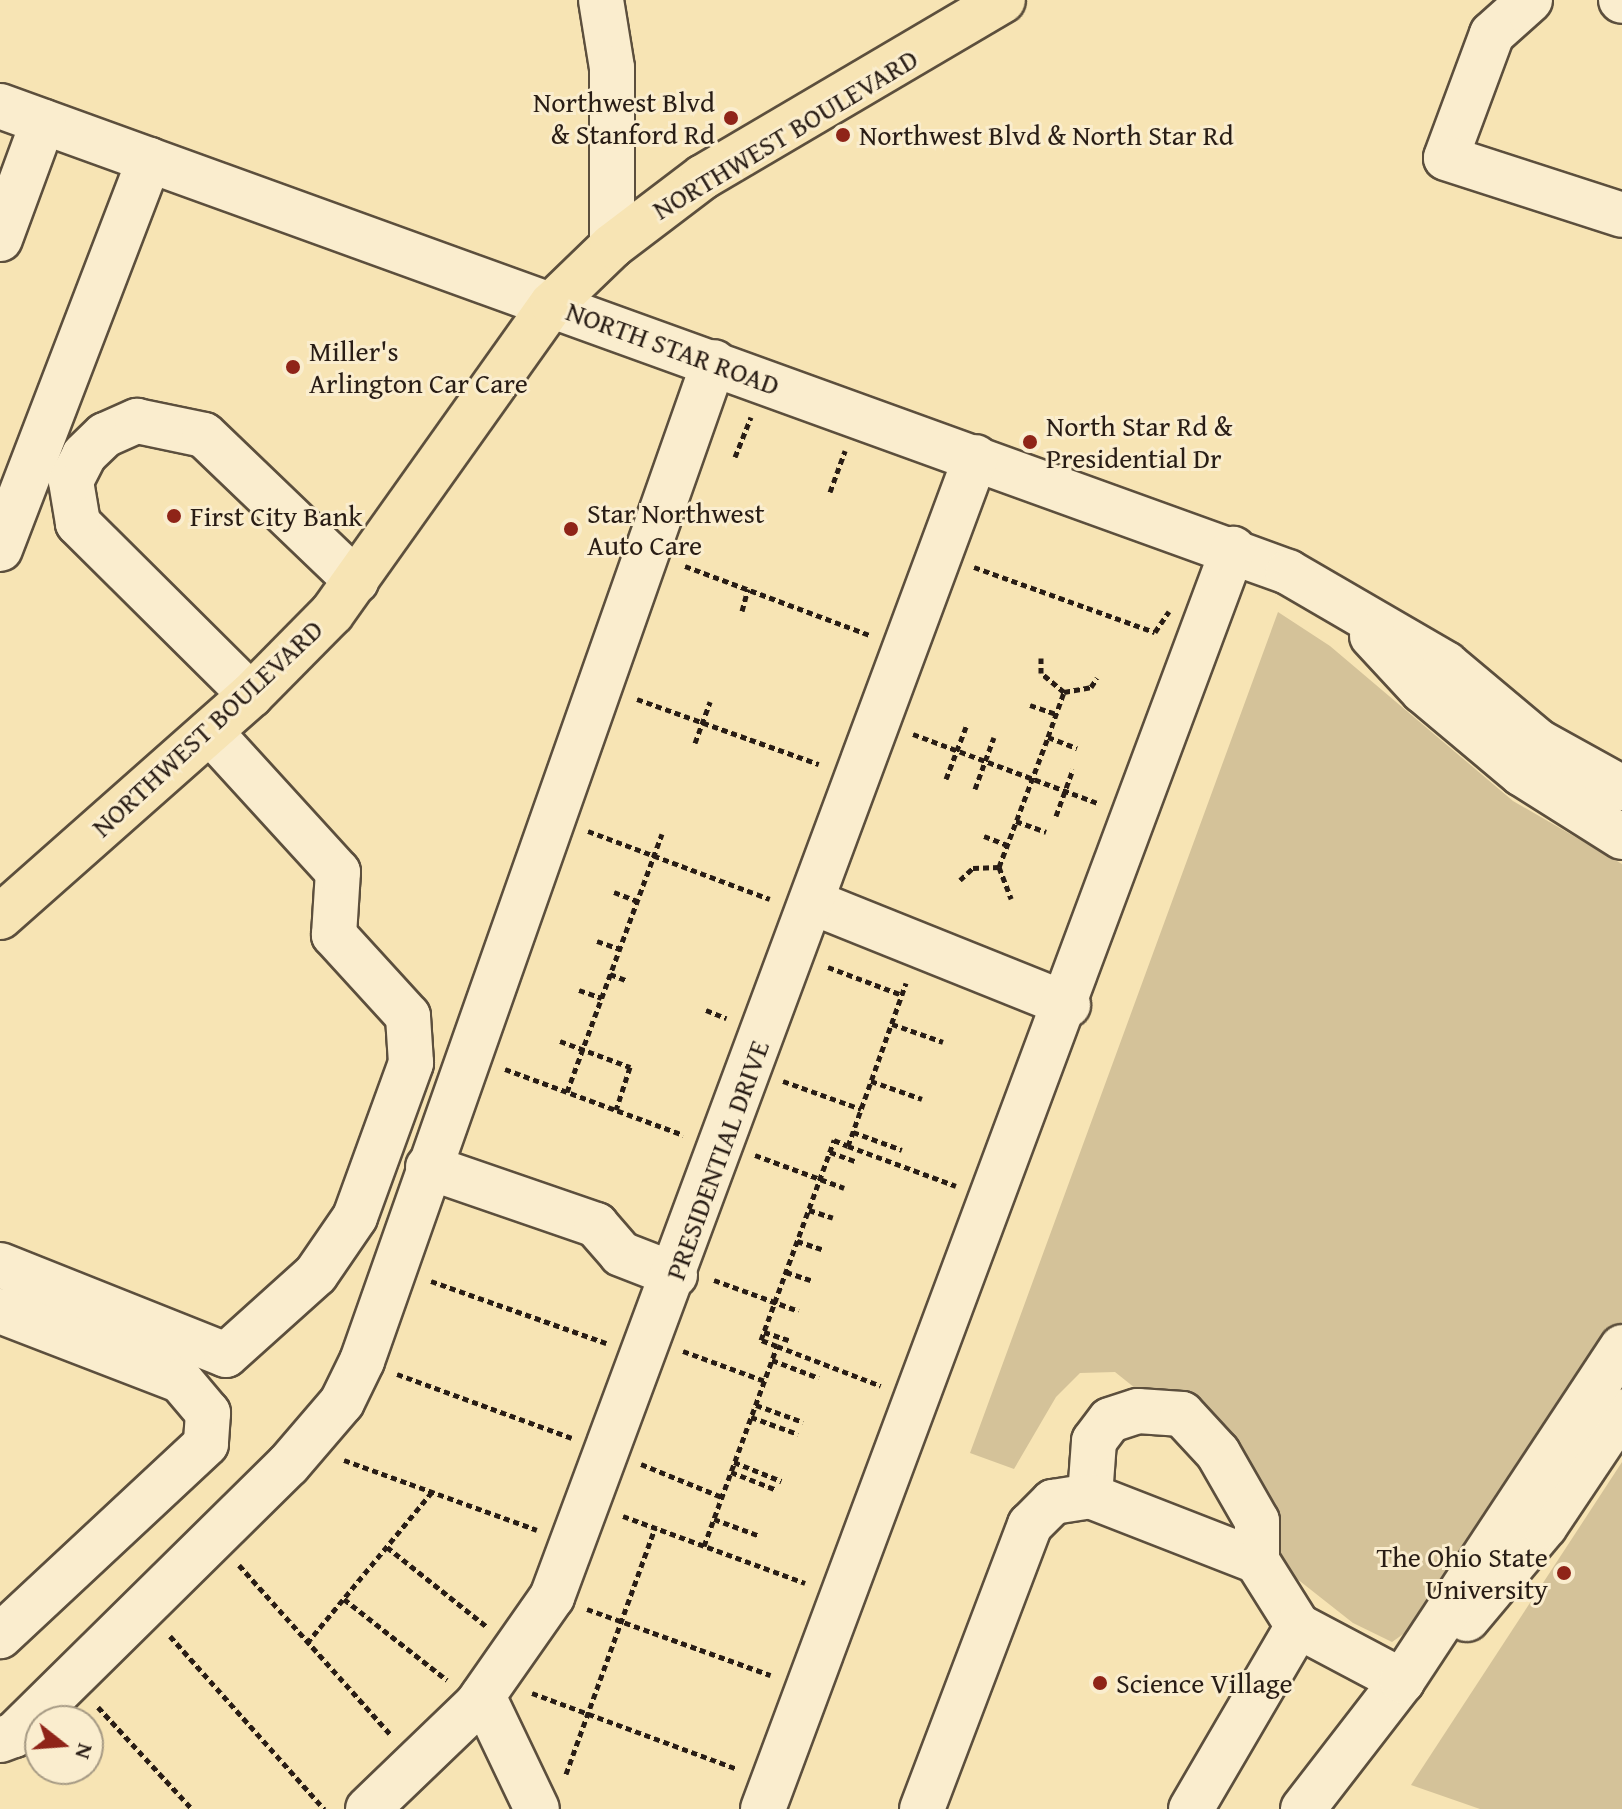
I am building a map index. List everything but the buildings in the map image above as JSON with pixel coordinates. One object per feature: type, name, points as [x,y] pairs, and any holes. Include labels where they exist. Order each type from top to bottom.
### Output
[{"type":"main road","name":"NORTHWEST BOULEVARD","points":[[0,917],[251,695],[356,581],[552,304],[612,246],[703,177],[1003,0]]},
{"type":"street","points":[[601,0],[612,68],[612,246]]},
{"type":"street","points":[[1530,0],[1492,34],[1446,158],[1622,215]]},
{"type":"street","name":"NORTH STAR ROAD","points":[[0,106],[1233,549],[1341,602],[1446,664],[1539,742],[1622,788]]},
{"type":"street","points":[[0,239],[43,122]]},
{"type":"street","points":[[0,549],[149,160]]},
{"type":"street","points":[[0,1740],[14,1735],[215,1537],[305,1445],[342,1402],[362,1361],[551,817],[714,362]]},
{"type":"street","points":[[251,695],[78,523],[71,481],[84,455],[105,435],[137,421],[204,435],[356,581]]},
{"type":"street","name":"PRESIDENTIAL DRIVE","points":[[368,1809],[500,1685],[552,1597],[576,1545],[976,457]]},
{"type":"street","points":[[758,1792],[809,1689],[1068,1005],[1233,549]]},
{"type":"street","name":"NORTH STAR ROAD","points":[[1341,602],[1423,691],[1500,755],[1622,837]]},
{"type":"street","points":[[0,1265],[226,1355],[316,1274],[355,1217],[411,1063],[408,1016],[334,935],[338,872],[210,732]]},
{"type":"street","points":[[810,908],[1068,1005]]},
{"type":"street","points":[[428,1167],[596,1225],[621,1254],[676,1271]]},
{"type":"street","points":[[0,1311],[181,1381],[208,1413],[206,1444],[0,1636]]},
{"type":"street","points":[[1303,1809],[1402,1681],[1622,1347]]},
{"type":"street","points":[[1090,1496],[1094,1441],[1110,1420],[1138,1411],[1182,1414],[1218,1453],[1257,1521],[1257,1561],[1298,1626],[1402,1681]]},
{"type":"street","points":[[1402,1681],[1466,1621],[1545,1526],[1622,1411]]},
{"type":"street","points":[[922,1809],[1030,1525],[1053,1502],[1090,1496],[1257,1561]]},
{"type":"street","points":[[1191,1809],[1298,1626]]},
{"type":"street","points":[[500,1685],[550,1796]]},
{"type":"path","points":[[735,457],[751,416]]},
{"type":"path","points":[[830,492],[846,450]]},
{"type":"path","points":[[646,552],[905,648]]},
{"type":"path","points":[[939,555],[1155,632],[1164,609],[1206,625]]},
{"type":"path","points":[[742,611],[748,589]]},
{"type":"path","points":[[1041,658],[1041,673],[1064,692]]},
{"type":"path","points":[[1064,692],[1091,687],[1097,678]]},
{"type":"path","points":[[598,686],[858,778]]},
{"type":"path","points":[[1011,899],[999,867],[1064,692]]},
{"type":"path","points":[[695,743],[710,702]]},
{"type":"path","points":[[1030,705],[1056,714]]},
{"type":"path","points":[[878,721],[1137,817]]},
{"type":"path","points":[[946,779],[966,727]]},
{"type":"path","points":[[975,789],[994,737]]},
{"type":"path","points":[[1048,737],[1077,748]]},
{"type":"path","points":[[1056,816],[1073,769]]},
{"type":"path","points":[[551,817],[810,908]]},
{"type":"path","points":[[1016,821],[1046,832]]},
{"type":"path","points":[[567,1092],[662,834]]},
{"type":"path","points":[[984,836],[1008,845]]},
{"type":"path","points":[[960,880],[973,868],[999,867]]},
{"type":"path","points":[[614,892],[638,901]]},
{"type":"path","points":[[597,941],[620,949]]},
{"type":"path","points":[[793,954],[902,995]]},
{"type":"path","points":[[610,974],[628,981]]},
{"type":"path","points":[[848,1146],[910,974]]},
{"type":"path","points":[[579,990],[602,998]]},
{"type":"path","points":[[892,1024],[943,1042]]},
{"type":"path","points":[[560,1041],[630,1067],[616,1110]]},
{"type":"path","points":[[468,1055],[616,1110],[844,1188]]},
{"type":"path","points":[[751,1069],[861,1109]]},
{"type":"path","points":[[871,1081],[922,1099]]},
{"type":"path","points":[[853,1132],[902,1150]]},
{"type":"path","points":[[918,1400],[761,1340],[834,1140],[994,1200]]},
{"type":"path","points":[[830,1152],[855,1161]]},
{"type":"path","points":[[809,1210],[833,1218]]},
{"type":"path","points":[[797,1241],[822,1249]]},
{"type":"path","points":[[394,1268],[648,1348],[765,1381]]},
{"type":"path","points":[[676,1271],[799,1311]]},
{"type":"path","points":[[786,1272],[811,1280]]},
{"type":"path","points":[[764,1332],[789,1340]]},
{"type":"path","points":[[704,1546],[777,1346]]},
{"type":"path","points":[[772,1360],[819,1378]]},
{"type":"path","points":[[362,1361],[611,1452],[722,1497]]},
{"type":"path","points":[[756,1405],[803,1422]]},
{"type":"path","points":[[751,1417],[798,1434]]},
{"type":"path","points":[[305,1445],[576,1545]]},
{"type":"path","points":[[734,1462],[781,1481]]},
{"type":"path","points":[[731,1472],[777,1490]]},
{"type":"path","points":[[307,1643],[432,1492]]},
{"type":"path","points":[[592,1505],[844,1597]]},
{"type":"path","points":[[714,1519],[760,1536]]},
{"type":"path","points":[[550,1796],[588,1714],[655,1528]]},
{"type":"path","points":[[215,1537],[418,1764]]},
{"type":"path","points":[[387,1547],[500,1685]]},
{"type":"path","points":[[552,1597],[809,1689]]},
{"type":"path","points":[[344,1599],[500,1685],[588,1714],[758,1792]]},
{"type":"path","points":[[144,1607],[324,1809]]},
{"type":"path","points":[[71,1679],[192,1809]]},
{"type":"shaded area","points":[[1278,612],[1330,646],[1513,801],[1622,864],[1622,1322],[1573,1406],[1409,1630],[1392,1642],[1353,1623],[1287,1571],[1155,1404],[1115,1372],[1080,1373],[1056,1397],[1014,1469],[970,1453]]},
{"type":"shaded area","name":"The Ohio State University","points":[[1622,1462],[1622,1809],[1480,1809],[1411,1785]]},
{"type":"place","name":"Northwest Blvd & Stanford Rd","points":[[731,118]]},
{"type":"place","name":"Northwest Blvd & North Star Rd","points":[[843,135]]},
{"type":"place","name":"Miller's Arlington Car Care","points":[[293,367]]},
{"type":"place","name":"North Star Rd & Presidential Dr","points":[[1030,442]]},
{"type":"place","name":"First City Bank","points":[[174,516]]},
{"type":"place","name":"Star Northwest Auto Care","points":[[571,529]]},
{"type":"place","name":"The Ohio State University","points":[[1564,1573]]},
{"type":"place","name":"Science Village","points":[[1100,1683]]}]
